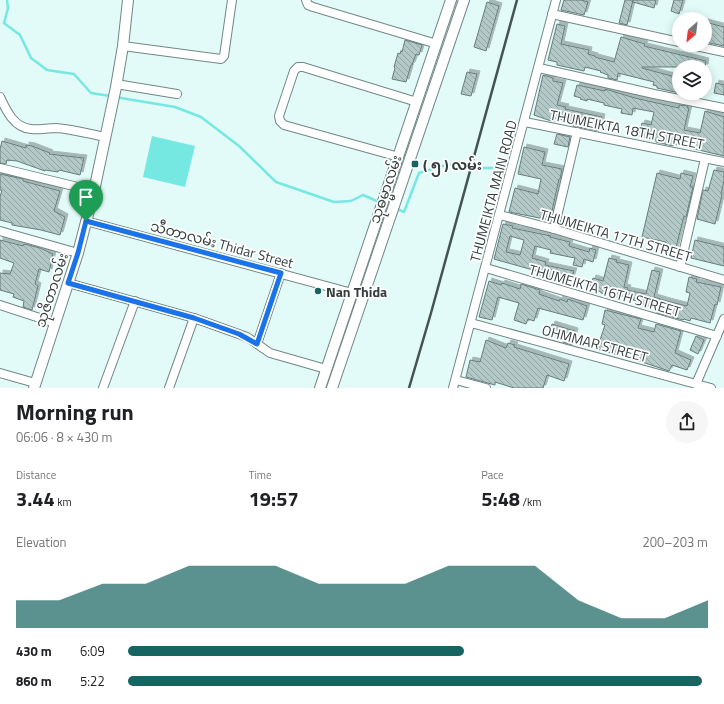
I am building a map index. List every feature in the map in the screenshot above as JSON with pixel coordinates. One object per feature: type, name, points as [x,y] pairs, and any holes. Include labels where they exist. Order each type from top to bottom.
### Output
[{"type":"main road","points":[[116,86],[123,46],[128,0]]},
{"type":"main road","name":"သုဓမ္မာလမ်း","points":[[320,388],[351,292],[399,157],[451,0]]},
{"type":"main road","name":"သုဓမ္မာလမ်း","points":[[332,388],[464,0]]},
{"type":"main road","name":"သုဇိတာလမ်း","points":[[34,386],[78,253],[94,191],[116,86]]},
{"type":"street","points":[[123,46],[221,60],[224,56],[232,0]]},
{"type":"street","name":"THUMEIKTA MAIN ROAD","points":[[454,384],[525,122],[556,0]]},
{"type":"street","points":[[307,2],[313,7],[437,44]]},
{"type":"street","points":[[552,14],[672,40]]},
{"type":"street","points":[[712,49],[724,52]]},
{"type":"street","points":[[399,157],[284,125],[280,121],[279,116],[294,71],[298,67],[303,67],[417,102]]},
{"type":"street","points":[[539,68],[724,108]]},
{"type":"street","points":[[116,86],[177,94]]},
{"type":"street","points":[[0,97],[6,110],[15,122],[24,127],[30,129],[67,129],[105,137]]},
{"type":"street","name":"THUMEIKTA 18TH STREET","points":[[525,122],[724,162]]},
{"type":"street","points":[[554,229],[577,132]]},
{"type":"street","points":[[680,267],[705,159]]},
{"type":"street","points":[[0,168],[94,191]]},
{"type":"street","name":"THUMEIKTA 17TH STREET","points":[[500,215],[554,229],[724,280]]},
{"type":"street","name":"သီတာလမ်း Thidar Street","points":[[86,221],[363,296]]},
{"type":"street","points":[[0,231],[78,253]]},
{"type":"street","name":"THUMEIKTA 16TH STREET","points":[[486,268],[717,336]]},
{"type":"street","points":[[257,344],[281,273]]},
{"type":"street","points":[[68,283],[194,318],[239,334],[270,353],[326,369]]},
{"type":"street","points":[[103,388],[135,301]]},
{"type":"street","points":[[0,305],[55,323]]},
{"type":"street","points":[[169,388],[194,318]]},
{"type":"street","points":[[696,384],[724,320]]},
{"type":"street","name":"OHMMAR STREET","points":[[471,323],[711,388]]},
{"type":"street","points":[[0,373],[34,386]]},
{"type":"street","points":[[454,384],[486,388]]},
{"type":"water","points":[[152,136],[195,146],[185,187],[143,177]]},
{"type":"building","points":[[564,0],[581,0],[588,2],[584,15],[561,10]]},
{"type":"building","points":[[625,0],[633,0],[627,25],[619,23]]},
{"type":"building","points":[[633,0],[656,0],[654,8],[633,2]]},
{"type":"building","points":[[674,0],[683,0],[680,12],[671,11]]},
{"type":"building","points":[[487,2],[499,6],[486,51],[474,47]]},
{"type":"building","points":[[557,24],[565,26],[561,44],[589,50],[588,54],[614,62],[621,37],[645,44],[644,46],[702,60],[672,60],[672,67],[642,67],[672,76],[672,91],[657,88],[657,86],[653,85],[654,82],[618,73],[617,80],[608,78],[608,75],[600,72],[601,71],[585,67],[584,71],[557,65],[557,62],[548,60]]},
{"type":"building","points":[[712,24],[724,27],[724,46],[712,43]]},
{"type":"building","points":[[405,40],[422,45],[419,55],[416,54],[411,65],[406,82],[392,79],[398,53],[400,54],[401,51],[402,52]]},
{"type":"building","points":[[467,72],[477,74],[471,96],[461,94]]},
{"type":"building","points":[[543,75],[553,78],[553,81],[563,83],[557,105],[566,107],[565,109],[602,117],[599,131],[573,126],[574,123],[555,118],[554,122],[534,115]]},
{"type":"building","points":[[716,83],[724,85],[724,95],[714,93]]},
{"type":"building","points":[[577,85],[605,91],[605,89],[635,98],[679,108],[679,105],[688,106],[687,108],[689,108],[684,130],[700,133],[705,111],[724,117],[724,156],[674,144],[673,146],[638,136],[642,123],[651,125],[654,112],[633,108],[632,115],[621,113],[622,109],[604,105],[604,103],[580,99],[581,98],[574,96]]},
{"type":"building","points":[[557,134],[570,137],[568,147],[554,144]]},
{"type":"building","points":[[2,141],[26,148],[26,145],[32,146],[50,153],[49,154],[84,158],[80,175],[59,170],[58,172],[45,171],[17,161],[7,160],[6,164],[0,163],[0,149]]},
{"type":"building","points":[[524,147],[545,152],[542,165],[562,169],[550,220],[509,212],[515,188],[538,194],[541,179],[518,174]]},
{"type":"building","points":[[714,170],[724,172],[722,195],[715,224],[697,219],[703,190],[708,191]]},
{"type":"building","points":[[657,173],[680,179],[681,173],[693,176],[690,187],[693,187],[686,217],[684,216],[674,255],[663,252],[666,242],[642,237]]},
{"type":"building","points":[[0,174],[23,179],[23,181],[60,191],[54,211],[65,217],[60,235],[12,225],[12,223],[0,220],[0,197],[2,190],[0,190]]},
{"type":"building","points":[[503,224],[513,226],[512,228],[551,236],[550,237],[570,242],[569,246],[589,252],[590,248],[596,250],[593,262],[584,259],[582,267],[573,265],[575,258],[550,253],[551,250],[535,246],[532,258],[546,262],[545,265],[574,271],[570,282],[560,279],[560,281],[539,275],[540,272],[494,259]],"holes":[[[510,236],[524,240],[520,255],[506,252]]]},
{"type":"building","points":[[0,240],[23,246],[24,244],[40,248],[53,254],[49,272],[39,269],[35,284],[38,286],[32,310],[23,307],[24,301],[13,297],[14,294],[0,290],[0,273],[10,274],[14,263],[0,258]]},
{"type":"building","points":[[695,240],[724,247],[724,266],[691,258]]},
{"type":"building","points":[[609,258],[617,260],[616,262],[629,265],[624,287],[628,288],[627,290],[646,294],[652,270],[660,272],[654,297],[667,301],[687,306],[690,293],[686,292],[689,277],[697,279],[696,282],[721,287],[717,305],[715,304],[710,323],[691,318],[690,321],[683,320],[657,313],[658,308],[643,305],[644,303],[633,300],[634,299],[622,296],[621,298],[601,293],[590,288],[593,278],[603,281]]},
{"type":"building","points":[[489,281],[501,285],[502,283],[520,289],[521,284],[540,290],[539,294],[559,301],[560,299],[567,302],[568,299],[587,306],[583,320],[538,308],[534,321],[528,319],[526,324],[514,320],[519,303],[498,297],[492,320],[479,317]]},
{"type":"building","points":[[605,310],[641,319],[638,328],[654,332],[656,324],[681,331],[675,353],[691,360],[687,370],[672,365],[669,371],[633,359],[635,355],[619,351],[618,355],[597,349],[605,325],[602,324]]},
{"type":"building","points":[[552,324],[575,331],[572,345],[563,342],[564,340],[558,339],[559,336],[550,333]]},
{"type":"building","points":[[696,336],[704,340],[698,354],[690,350]]},
{"type":"building","points":[[486,340],[506,348],[508,343],[515,345],[514,347],[569,364],[564,381],[547,375],[543,388],[514,388],[495,382],[495,385],[466,377],[470,360],[480,362]]},
{"type":"waterway","points":[[7,0],[8,8],[4,23],[20,35],[31,58],[47,70],[74,74],[91,93],[110,96]]},
{"type":"waterway","points":[[115,97],[175,107],[201,117],[239,146],[276,182],[334,202],[351,201],[363,195],[379,202]]},
{"type":"waterway","points":[[395,208],[404,212],[419,173],[442,166],[460,163],[482,168],[497,168],[501,165]]},
{"type":"railway","points":[[409,388],[517,0]]},
{"type":"place","name":"( ၅ ) လမ်း","points":[[415,164]]},
{"type":"place","name":"Nan Thida","points":[[318,291]]},
{"type":"route","points":[[86,221],[281,273],[257,344],[239,334],[194,318],[68,283],[78,253],[86,221]]}]
